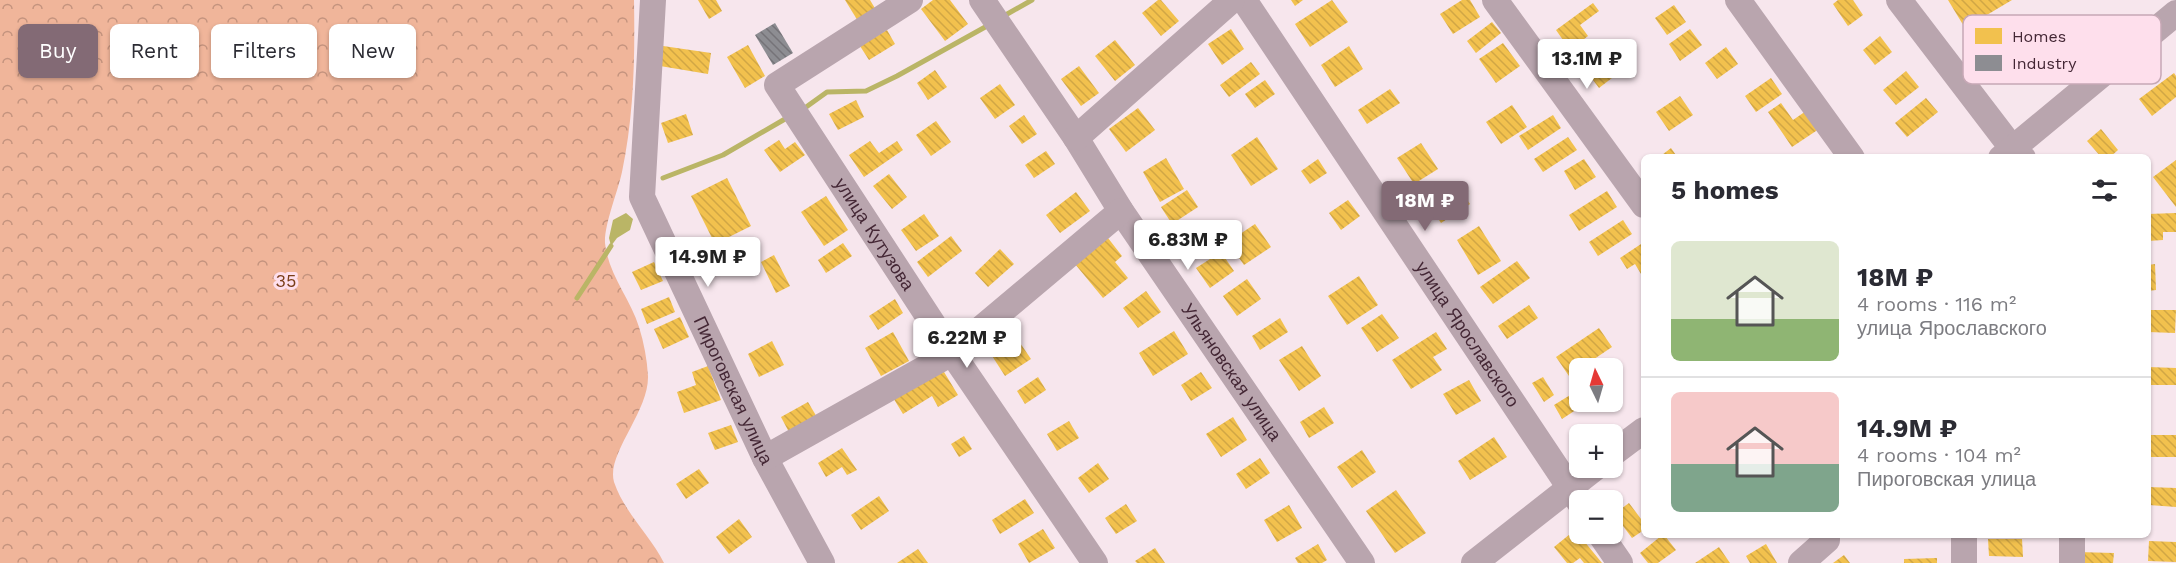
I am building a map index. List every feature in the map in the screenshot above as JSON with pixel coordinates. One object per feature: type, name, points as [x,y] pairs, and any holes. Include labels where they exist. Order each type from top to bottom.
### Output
[{"type":"street","name":"Пироговская улица","points":[[653,0],[642,197],[765,458],[822,563]]},
{"type":"street","name":"улица Кутузова","points":[[910,0],[777,85],[952,353],[1095,563]]},
{"type":"street","name":"Ульяновская улица","points":[[982,0],[1076,138],[1121,211],[1362,563]]},
{"type":"street","points":[[1076,138],[1232,0]]},
{"type":"street","name":"улица Ярославского","points":[[1244,0],[1570,490]]},
{"type":"street","points":[[1495,0],[1641,201]]},
{"type":"street","points":[[1738,0],[1849,154]]},
{"type":"street","points":[[1899,0],[2012,154],[2088,84]]},
{"type":"street","points":[[765,458],[952,353],[1121,211]]},
{"type":"street","points":[[1623,446],[1641,432]]},
{"type":"street","points":[[1474,563],[1569,499]]},
{"type":"street","points":[[1801,563],[1827,538]]},
{"type":"street","points":[[1964,538],[1964,563]]},
{"type":"street","points":[[2072,538],[2072,563]]},
{"type":"street","points":[[1607,544],[1620,563]]},
{"type":"green space","name":"35","points":[[0,0],[634,0],[634,65],[629,129],[622,172],[609,218],[605,243],[610,265],[639,327],[648,376],[642,404],[616,459],[613,471],[618,493],[664,563],[0,563]]},
{"type":"shaded area","points":[[626,213],[633,219],[630,230],[617,238],[611,246],[609,238],[613,220]]},
{"type":"building: Homes","points":[[698,0],[716,0],[722,11],[709,19]]},
{"type":"building: Homes","points":[[845,0],[870,0],[879,15],[861,26]]},
{"type":"building: Homes","points":[[933,0],[950,0],[968,24],[945,41],[921,9]]},
{"type":"building: Homes","points":[[1161,0],[1179,21],[1161,36],[1142,13]]},
{"type":"building: Homes","points":[[1291,0],[1303,0],[1295,6]]},
{"type":"building: Homes","points":[[1332,0],[1348,22],[1310,47],[1295,24]]},
{"type":"building: Homes","points":[[1462,0],[1470,0],[1480,17],[1453,34],[1440,14]]},
{"type":"building: Homes","points":[[1838,0],[1853,0],[1863,15],[1848,26],[1833,4]]},
{"type":"building: Homes","points":[[1948,0],[2012,0],[1987,15],[1963,15],[1963,25]]},
{"type":"building: Homes","points":[[1593,3],[1599,11],[1580,25],[1588,36],[1570,50],[1556,30]]},
{"type":"building: Homes","points":[[1674,5],[1686,22],[1667,35],[1655,18]]},
{"type":"building: Homes","points":[[1492,22],[1501,33],[1476,53],[1467,41]]},
{"type":"building: Homes","points":[[1231,29],[1244,49],[1222,65],[1208,44]]},
{"type":"building: Homes","points":[[1690,29],[1702,45],[1680,61],[1669,44]]},
{"type":"building: Homes","points":[[887,30],[895,44],[869,60],[860,46]]},
{"type":"building: Homes","points":[[1880,36],[1892,52],[1875,65],[1863,50]]},
{"type":"building: Homes","points":[[1115,40],[1135,65],[1115,81],[1095,56]]},
{"type":"building: Homes","points":[[1503,43],[1520,66],[1496,83],[1479,59]]},
{"type":"building: Homes","points":[[748,45],[765,76],[745,88],[727,57]]},
{"type":"building: Homes","points":[[663,46],[711,53],[708,74],[660,66]]},
{"type":"building: Homes","points":[[1349,46],[1363,69],[1335,87],[1321,65]]},
{"type":"building: Homes","points":[[1726,47],[1738,64],[1717,79],[1705,63]]},
{"type":"building: Homes","points":[[1609,56],[1621,71],[1599,88],[1587,72]]},
{"type":"building: Homes","points":[[1251,62],[1260,74],[1229,97],[1220,85]]},
{"type":"building: Homes","points":[[1079,66],[1099,93],[1081,106],[1061,79]]},
{"type":"building: Homes","points":[[935,70],[947,87],[928,100],[917,83]]},
{"type":"building: Homes","points":[[1906,71],[1919,87],[1896,105],[1883,90]]},
{"type":"building: Homes","points":[[2174,73],[2176,97],[2152,116],[2139,99]]},
{"type":"building: Homes","points":[[1771,78],[1782,94],[1756,112],[1745,96]]},
{"type":"building: Homes","points":[[1265,80],[1275,94],[1255,108],[1245,94]]},
{"type":"building: Homes","points":[[1000,84],[1015,105],[995,119],[980,98]]},
{"type":"building: Homes","points":[[1390,89],[1400,103],[1367,124],[1358,110]]},
{"type":"building: Homes","points":[[1680,96],[1693,115],[1669,131],[1656,112]]},
{"type":"building: Homes","points":[[1926,98],[1938,112],[1907,137],[1895,123]]},
{"type":"building: Homes","points":[[856,100],[864,117],[838,130],[829,114]]},
{"type":"building: Homes","points":[[1781,103],[1793,120],[1806,111],[1819,129],[1792,147],[1768,112]]},
{"type":"building: Homes","points":[[1512,105],[1527,127],[1501,144],[1486,122]]},
{"type":"building: Homes","points":[[1138,108],[1155,130],[1126,152],[1109,129]]},
{"type":"building: Homes","points":[[686,114],[693,135],[668,143],[661,123]]},
{"type":"building: Homes","points":[[1024,115],[1037,134],[1022,144],[1009,126]]},
{"type":"building: Homes","points":[[1553,115],[1561,128],[1528,150],[1519,136]]},
{"type":"building: Homes","points":[[936,121],[951,142],[931,156],[916,135]]},
{"type":"building: Homes","points":[[2101,129],[2118,150],[2114,154],[2098,154],[2087,141]]},
{"type":"building: Homes","points":[[1257,137],[1278,169],[1251,186],[1231,155]]},
{"type":"building: Homes","points":[[1568,137],[1577,150],[1543,172],[1534,159]]},
{"type":"building: Homes","points":[[779,140],[785,149],[795,142],[805,155],[780,172],[764,150]]},
{"type":"building: Homes","points":[[870,141],[879,153],[897,141],[903,150],[864,177],[849,155]]},
{"type":"building: Homes","points":[[1421,143],[1438,169],[1414,184],[1397,158]]},
{"type":"building: Homes","points":[[1671,148],[1675,154],[1663,154]]},
{"type":"building: Homes","points":[[1046,151],[1055,164],[1034,178],[1025,165]]},
{"type":"building: Homes","points":[[1166,158],[1184,189],[1160,202],[1143,172]]},
{"type":"building: Homes","points":[[1318,159],[1327,173],[1310,184],[1301,171]]},
{"type":"building: Homes","points":[[1584,159],[1596,177],[1575,190],[1564,171]]},
{"type":"building: Homes","points":[[2176,160],[2176,207],[2153,177]]},
{"type":"building: Homes","points":[[889,174],[907,197],[892,209],[873,186]]},
{"type":"building: Homes","points":[[727,178],[751,226],[715,244],[691,196]]},
{"type":"building: Homes","points":[[1456,184],[1470,204],[1441,223],[1428,203]]},
{"type":"building: Homes","points":[[1187,190],[1198,207],[1172,224],[1161,207]]},
{"type":"building: Homes","points":[[1607,191],[1617,207],[1579,231],[1569,215]]},
{"type":"building: Homes","points":[[1076,192],[1090,211],[1060,233],[1046,215]]},
{"type":"building: Homes","points":[[826,196],[848,230],[824,246],[801,212]]},
{"type":"building: Homes","points":[[1348,200],[1360,216],[1341,230],[1329,213]]},
{"type":"building: Homes","points":[[2176,213],[2176,232],[2163,232],[2163,240],[2151,241],[2151,214]]},
{"type":"building: Homes","points":[[924,214],[939,236],[916,251],[901,230]]},
{"type":"building: Homes","points":[[1623,220],[1632,234],[1598,256],[1589,242]]},
{"type":"building: Homes","points":[[1194,223],[1204,239],[1189,248],[1179,233]]},
{"type":"building: Homes","points":[[1255,224],[1271,247],[1244,265],[1228,242]]},
{"type":"building: Homes","points":[[1479,226],[1501,261],[1478,275],[1457,240]]},
{"type":"building: Homes","points":[[951,236],[962,251],[928,277],[917,262]]},
{"type":"building: Homes","points":[[1108,238],[1122,256],[1115,262],[1128,278],[1103,298],[1075,264]]},
{"type":"building: Homes","points":[[843,243],[852,256],[826,273],[818,260]]},
{"type":"building: Homes","points":[[1641,244],[1641,274],[1635,264],[1627,269],[1620,258]]},
{"type":"building: Homes","points":[[1000,249],[1014,264],[988,287],[975,273]]},
{"type":"building: Homes","points":[[1221,252],[1234,271],[1210,288],[1196,268]]},
{"type":"building: Homes","points":[[774,255],[790,286],[776,293],[761,262]]},
{"type":"building: Homes","points":[[1517,261],[1530,278],[1493,304],[1480,287]]},
{"type":"building: Homes","points":[[654,262],[663,281],[641,290],[632,272]]},
{"type":"building: Homes","points":[[2155,264],[2156,290],[2151,291],[2151,265]]},
{"type":"building: Homes","points":[[1359,276],[1378,305],[1347,325],[1328,296]]},
{"type":"building: Homes","points":[[1247,279],[1261,299],[1237,316],[1223,296]]},
{"type":"building: Homes","points":[[1146,291],[1161,312],[1138,328],[1123,308]]},
{"type":"building: Homes","points":[[669,297],[675,312],[647,324],[641,309]]},
{"type":"building: Homes","points":[[895,299],[903,313],[878,330],[869,316]]},
{"type":"building: Homes","points":[[1529,305],[1538,318],[1507,339],[1498,326]]},
{"type":"building: Homes","points":[[2151,310],[2176,310],[2175,333],[2151,332]]},
{"type":"building: Homes","points":[[1382,314],[1399,338],[1377,352],[1361,328]]},
{"type":"building: Homes","points":[[680,317],[689,337],[663,349],[654,329]]},
{"type":"building: Homes","points":[[1280,318],[1288,332],[1260,350],[1252,336]]},
{"type":"building: Homes","points":[[1599,328],[1612,347],[1596,358],[1569,358],[1569,376],[1556,357]]},
{"type":"building: Homes","points":[[1012,331],[1031,359],[1005,376],[987,348]]},
{"type":"building: Homes","points":[[1174,331],[1188,354],[1153,376],[1139,353]]},
{"type":"building: Homes","points":[[893,332],[909,361],[881,376],[865,348]]},
{"type":"building: Homes","points":[[1436,332],[1447,349],[1433,357],[1442,370],[1411,389],[1392,360]]},
{"type":"building: Homes","points":[[772,341],[784,365],[759,377],[748,354]]},
{"type":"building: Homes","points":[[1302,346],[1321,376],[1299,391],[1279,360]]},
{"type":"building: Homes","points":[[708,366],[721,400],[684,413],[677,392],[696,385],[692,372]]},
{"type":"building: Homes","points":[[941,367],[958,395],[938,407],[932,396],[903,414],[892,396]]},
{"type":"building: Homes","points":[[2151,367],[2176,368],[2176,385],[2151,385]]},
{"type":"building: Homes","points":[[1201,372],[1212,388],[1191,401],[1181,385]]},
{"type":"building: Homes","points":[[1038,377],[1046,390],[1025,404],[1017,391]]},
{"type":"building: Homes","points":[[1543,377],[1554,395],[1544,402],[1532,383]]},
{"type":"building: Homes","points":[[1469,380],[1481,401],[1456,415],[1443,394]]},
{"type":"building: Homes","points":[[1569,396],[1569,412],[1573,412],[1562,419],[1554,405]]},
{"type":"building: Homes","points":[[808,402],[818,419],[790,434],[781,417]]},
{"type":"building: Homes","points":[[1324,407],[1334,423],[1309,438],[1300,422]]},
{"type":"building: Homes","points":[[1233,417],[1247,440],[1221,457],[1206,434]]},
{"type":"building: Homes","points":[[1069,421],[1079,438],[1057,451],[1047,434]]},
{"type":"building: Homes","points":[[731,425],[738,442],[715,450],[708,433]]},
{"type":"building: Homes","points":[[2151,435],[2176,435],[2176,457],[2151,457]]},
{"type":"building: Homes","points":[[964,436],[972,449],[959,457],[951,444]]},
{"type":"building: Homes","points":[[1494,437],[1507,457],[1470,480],[1458,461]]},
{"type":"building: Homes","points":[[842,448],[857,470],[847,475],[842,467],[826,477],[818,463]]},
{"type":"building: Homes","points":[[1362,450],[1376,472],[1352,488],[1337,467]]},
{"type":"building: Homes","points":[[1260,458],[1270,473],[1246,489],[1236,474]]},
{"type":"building: Homes","points":[[1098,463],[1109,479],[1089,493],[1078,478]]},
{"type":"building: Homes","points":[[699,469],[709,483],[686,499],[676,484]]},
{"type":"building: Homes","points":[[2151,487],[2176,488],[2176,507],[2151,505]]},
{"type":"building: Homes","points":[[1396,490],[1426,533],[1395,553],[1366,511]]},
{"type":"building: Homes","points":[[879,496],[889,511],[861,530],[851,515]]},
{"type":"building: Homes","points":[[1025,499],[1034,513],[1000,534],[992,520]]},
{"type":"building: Homes","points":[[1629,503],[1641,519],[1641,532],[1632,538],[1623,526],[1623,507]]},
{"type":"building: Homes","points":[[1126,504],[1137,521],[1116,534],[1105,518]]},
{"type":"building: Homes","points":[[1289,505],[1302,528],[1277,542],[1264,520]]},
{"type":"building: Homes","points":[[739,519],[752,537],[729,554],[716,537]]},
{"type":"building: Homes","points":[[1043,529],[1055,548],[1029,563],[1018,544]]},
{"type":"building: Homes","points":[[1569,535],[1569,544],[1586,544],[1602,563],[1584,563],[1580,558],[1573,563],[1567,563],[1554,547]]},
{"type":"building: Homes","points":[[1659,538],[1667,538],[1676,550],[1658,563],[1648,563],[1640,553]]},
{"type":"building: Homes","points":[[1988,539],[2022,539],[2023,557],[1989,556]]},
{"type":"building: Homes","points":[[2149,541],[2176,542],[2176,562],[2148,561]]},
{"type":"building: Homes","points":[[1318,544],[1327,560],[1322,563],[1298,563],[1295,558]]},
{"type":"building: Homes","points":[[1766,544],[1777,563],[1750,563],[1746,556]]},
{"type":"building: Homes","points":[[1719,547],[1730,563],[1695,563]]},
{"type":"building: Homes","points":[[1155,548],[1165,563],[1137,563],[1135,561]]},
{"type":"building: Homes","points":[[918,549],[928,563],[897,563]]},
{"type":"building: Homes","points":[[2077,552],[2114,553],[2113,563],[2076,563]]},
{"type":"building: Homes","points":[[1844,555],[1850,563],[1833,563]]},
{"type":"building: Homes","points":[[1937,558],[1937,563],[1904,563],[1904,559]]},
{"type":"building: Industry","points":[[775,23],[793,53],[773,65],[755,35]]},
{"type":"waterway","points":[[1002,17],[1032,0]]},
{"type":"waterway","points":[[802,110],[827,92],[866,91],[987,26]]},
{"type":"waterway","points":[[663,178],[723,155],[785,119]]},
{"type":"waterway","points":[[577,298],[611,246]]}]
